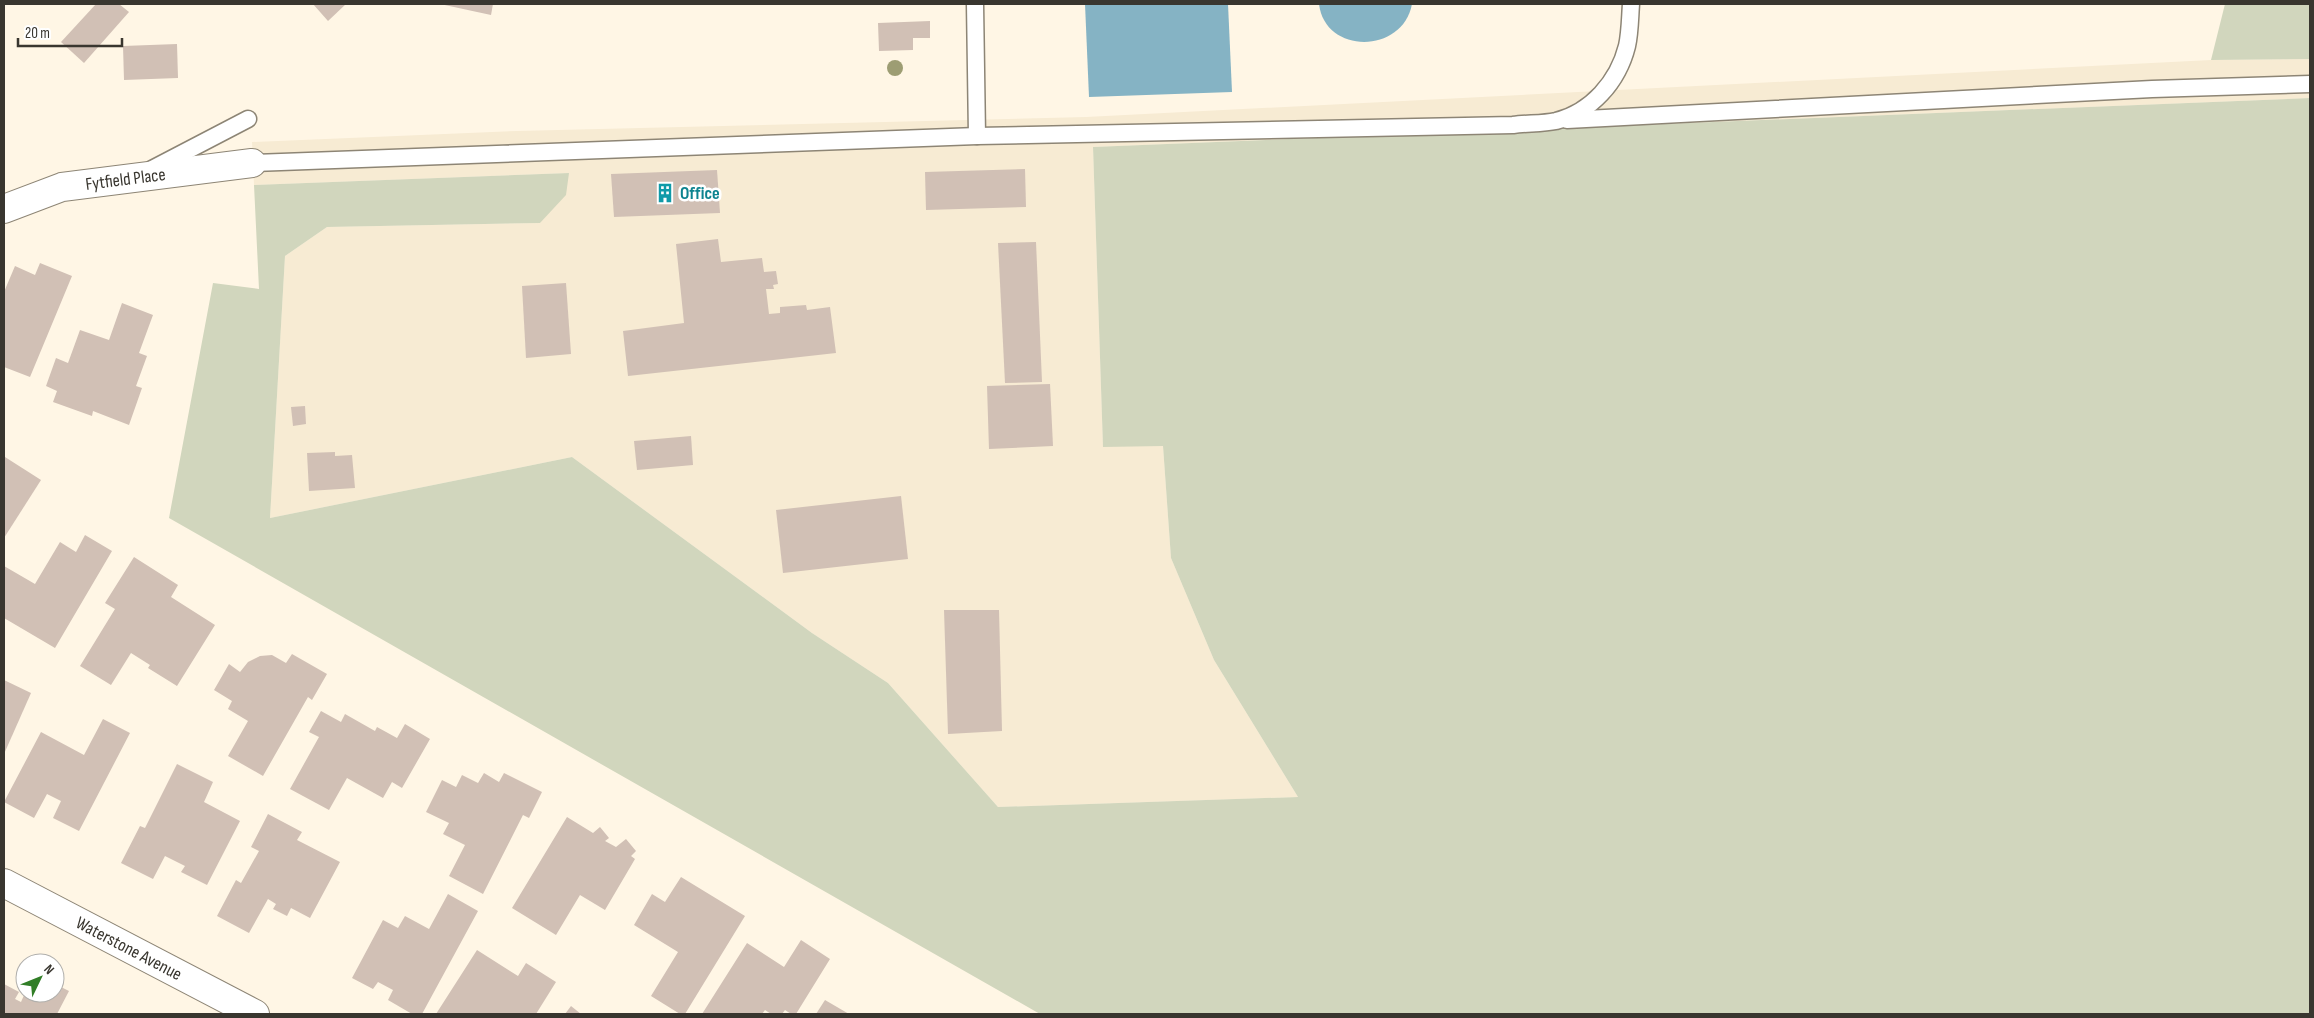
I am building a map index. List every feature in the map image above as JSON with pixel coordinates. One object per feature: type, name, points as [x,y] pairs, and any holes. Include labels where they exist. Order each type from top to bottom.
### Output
[{"type":"street","name":"Fytfield Place","points":[[4,209],[62,187],[252,163]]},
{"type":"street","name":"Waterstone Avenue","points":[[4,883],[255,1014]]},
{"type":"lane","points":[[975,4],[977,136]]},
{"type":"lane","points":[[1555,121],[1583,110],[1603,92],[1618,72],[1627,46],[1631,4]]},
{"type":"lane","points":[[252,163],[977,136],[1513,125],[1555,121],[2152,89],[2310,84]]},
{"type":"lane","points":[[136,177],[248,119]]},
{"type":"shaded area","points":[[2310,59],[2310,98],[1093,147],[1103,446],[1163,446],[1171,558],[1214,660],[1298,797],[998,807],[888,683],[812,633],[572,457],[270,518],[285,256],[327,227],[540,223],[569,173],[254,185],[252,142],[517,131],[1086,117],[2211,60]]},
{"type":"green space","points":[[2225,4],[2310,4],[2310,59],[2211,60]]},
{"type":"green space","points":[[2310,98],[2310,1014],[1040,1014],[169,518],[213,283],[259,289],[254,185],[569,173],[566,195],[540,223],[327,227],[285,256],[270,518],[572,457],[812,633],[888,683],[998,807],[1298,797],[1214,660],[1171,558],[1163,446],[1103,447],[1093,147]]},
{"type":"water","points":[[1085,4],[1228,4],[1232,92],[1089,97]]},
{"type":"water","points":[[1319,4],[1412,4],[1406,20],[1395,32],[1380,39],[1364,42],[1349,40],[1335,33],[1324,21]]},
{"type":"building","points":[[96,4],[119,4],[129,12],[84,63],[61,42]]},
{"type":"building","points":[[313,4],[346,4],[328,21]]},
{"type":"building","points":[[440,4],[493,4],[491,15]]},
{"type":"building","points":[[930,21],[930,38],[913,38],[913,50],[879,51],[878,23]]},
{"type":"building","points":[[177,44],[178,78],[124,80],[123,46]]},
{"type":"building","points":[[1025,169],[1026,207],[926,210],[925,172]]},
{"type":"building","name":"Office","points":[[717,170],[720,213],[614,217],[611,174]]},
{"type":"building","points":[[718,239],[721,262],[762,258],[764,272],[776,271],[778,284],[773,285],[774,289],[766,289],[769,314],[780,313],[780,307],[806,305],[807,310],[830,307],[836,353],[628,376],[623,331],[684,323],[676,244]]},
{"type":"building","points":[[1036,242],[1042,382],[1005,383],[998,243]]},
{"type":"building","points":[[40,263],[72,276],[30,377],[4,367],[4,292],[15,266],[35,275]]},
{"type":"building","points":[[566,283],[571,354],[526,358],[522,286]]},
{"type":"building","points":[[122,303],[153,315],[139,353],[147,356],[136,386],[142,388],[129,425],[93,411],[92,416],[53,402],[57,391],[46,386],[56,358],[68,363],[80,330],[109,340]]},
{"type":"building","points":[[1050,384],[1053,446],[989,449],[987,386]]},
{"type":"building","points":[[305,406],[306,424],[293,426],[291,407]]},
{"type":"building","points":[[691,436],[693,465],[637,470],[634,441]]},
{"type":"building","points":[[335,452],[335,456],[352,455],[355,488],[309,491],[307,453]]},
{"type":"building","points":[[5,457],[41,480],[4,538],[4,459]]},
{"type":"building","points":[[901,496],[908,559],[783,573],[776,510]]},
{"type":"building","points":[[85,535],[112,551],[55,648],[4,618],[4,566],[35,584],[60,542],[76,552]]},
{"type":"building","points":[[134,557],[178,585],[171,597],[215,625],[177,686],[148,668],[150,665],[131,653],[111,685],[80,666],[115,609],[105,603]]},
{"type":"building","points":[[944,610],[999,610],[1002,731],[948,734]]},
{"type":"building","points":[[292,654],[327,674],[312,700],[308,697],[263,776],[228,756],[248,721],[228,709],[232,701],[214,690],[229,664],[240,672],[248,662],[260,656],[272,655],[286,663]]},
{"type":"building","points":[[4,680],[31,693],[4,754]]},
{"type":"building","points":[[321,711],[341,722],[345,714],[375,731],[377,727],[397,738],[405,724],[430,739],[402,788],[392,782],[383,798],[347,778],[329,810],[290,789],[319,737],[309,732]]},
{"type":"building","points":[[103,719],[130,733],[79,831],[53,818],[61,801],[47,794],[34,818],[4,802],[41,732],[84,755]]},
{"type":"building","points":[[177,764],[213,782],[204,802],[240,821],[207,885],[181,872],[185,866],[165,856],[153,879],[121,863],[140,826],[145,828]]},
{"type":"building","points":[[484,773],[499,782],[504,773],[542,792],[529,818],[523,815],[483,894],[449,876],[465,845],[443,834],[449,823],[426,812],[442,780],[456,787],[462,775],[478,783]]},
{"type":"building","points":[[268,814],[302,832],[297,840],[340,862],[310,918],[291,908],[287,916],[273,909],[276,904],[268,899],[249,933],[217,916],[236,880],[241,883],[259,851],[251,847]]},
{"type":"building","points":[[567,817],[593,833],[600,827],[609,838],[605,841],[616,847],[626,839],[636,851],[631,856],[635,859],[605,910],[580,895],[556,935],[512,908]]},
{"type":"building","points":[[681,877],[745,916],[685,1014],[680,1014],[651,996],[678,952],[634,925],[652,894],[665,902]]},
{"type":"building","points":[[448,894],[478,911],[422,1014],[412,1014],[388,1000],[393,990],[378,982],[373,989],[352,978],[383,920],[398,928],[405,916],[429,929]]},
{"type":"building","points":[[801,940],[830,959],[796,1014],[791,1014],[785,1010],[782,1014],[771,1014],[765,1010],[762,1014],[702,1014],[747,943],[784,967]]},
{"type":"building","points":[[477,950],[518,976],[526,963],[556,982],[536,1014],[436,1014]]},
{"type":"building","points":[[4,984],[15,990],[15,1003],[63,1003],[57,1014],[4,1014]]},
{"type":"building","points":[[65,989],[69,991],[65,999]]},
{"type":"building","points":[[825,1000],[849,1014],[816,1014]]},
{"type":"building","points":[[571,1006],[581,1014],[565,1014]]},
{"type":"place","name":"Office","points":[[665,193]]}]
